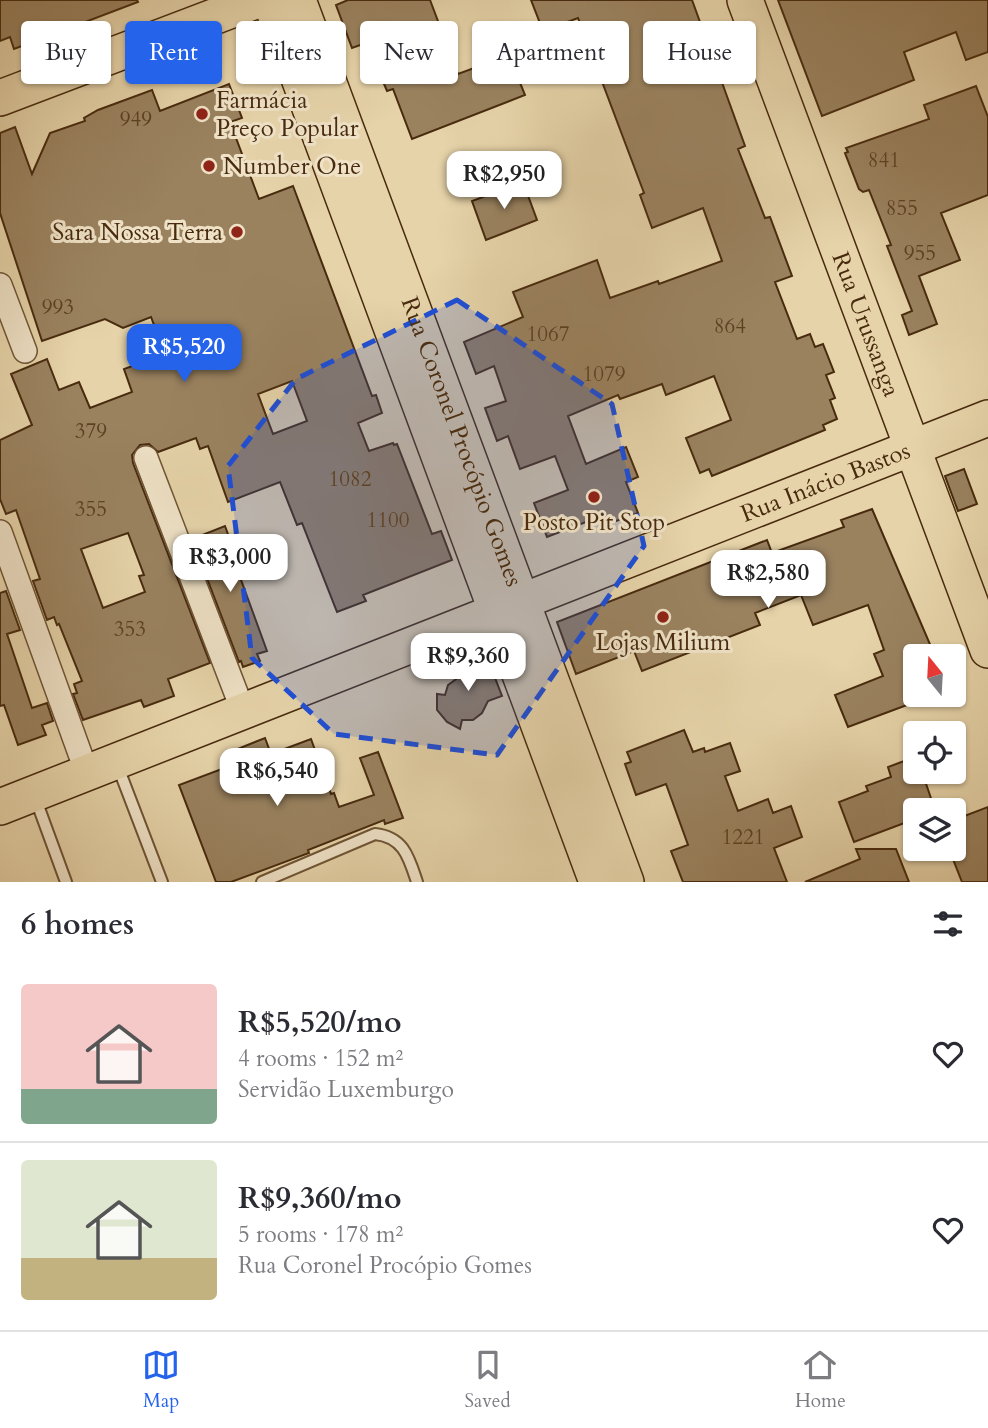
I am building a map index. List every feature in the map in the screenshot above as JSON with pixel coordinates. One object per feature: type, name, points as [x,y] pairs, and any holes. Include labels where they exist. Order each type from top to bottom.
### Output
[{"type":"main road","points":[[0,99],[258,0]]},
{"type":"main road","name":"Rua Coronel Procópio Gomes","points":[[270,0],[510,606],[626,882]]},
{"type":"main road","name":"Rua Coronel Procópio Gomes","points":[[299,0],[510,606],[597,882]]},
{"type":"main road","name":"Rua Urussanga","points":[[746,0],[988,650]]},
{"type":"main road","name":"Rua Inácio Bastos","points":[[0,807],[988,418]]},
{"type":"street","points":[[0,285],[25,351]]},
{"type":"street","points":[[146,458],[243,711]]},
{"type":"street","points":[[0,532],[101,767]]},
{"type":"lane","points":[[101,767],[162,882]]},
{"type":"lane","points":[[33,794],[66,882]]},
{"type":"lane","points":[[262,882],[375,834],[387,835],[395,840],[408,855],[417,882]]},
{"type":"highlighted area","points":[[457,300],[612,404],[644,546],[497,755],[334,734],[252,658],[228,466],[296,379]]},
{"type":"building","points":[[0,0],[138,2],[88,21],[21,21],[21,46],[14,49],[10,37],[0,41]]},
{"type":"building","points":[[348,0],[430,0],[438,21],[360,21],[360,45],[352,48],[346,32],[346,21],[342,21],[336,5]]},
{"type":"building","points":[[531,0],[692,0],[700,21],[643,21],[643,84],[722,84],[745,146],[738,149],[765,218],[770,217],[792,276],[775,282],[797,339],[810,334],[815,347],[823,344],[834,372],[826,375],[835,398],[830,400],[837,419],[823,425],[825,430],[712,476],[709,469],[700,473],[686,438],[731,420],[714,376],[666,395],[662,384],[620,399],[618,395],[568,416],[586,464],[626,447],[638,477],[626,482],[638,513],[608,524],[604,515],[547,537],[534,503],[568,490],[555,456],[520,469],[508,436],[497,441],[485,408],[506,401],[494,366],[476,374],[464,342],[523,317],[513,292],[597,260],[610,298],[722,261],[703,208],[652,228],[640,195],[644,193],[603,84],[629,84],[629,21],[579,21],[578,18],[570,21],[539,21]]},
{"type":"building","points":[[778,0],[988,0],[988,52],[966,60],[956,32],[904,52],[914,80],[822,116]]},
{"type":"building","points":[[472,69],[472,84],[521,84],[525,95],[412,139],[393,89],[387,91],[384,84],[458,84],[458,74]]},
{"type":"building","points":[[229,84],[242,118],[230,122],[259,199],[293,186],[372,396],[376,395],[382,413],[358,423],[369,451],[397,444],[432,534],[441,531],[452,560],[363,595],[366,601],[337,612],[302,523],[297,525],[280,482],[228,502],[208,446],[200,449],[196,438],[158,452],[149,444],[140,445],[132,455],[133,463],[210,663],[168,679],[174,696],[144,707],[141,700],[83,720],[73,694],[77,693],[74,684],[82,681],[59,624],[57,625],[54,617],[47,620],[33,581],[40,579],[16,510],[6,514],[0,499],[0,440],[32,425],[11,374],[47,359],[59,390],[79,382],[90,408],[132,392],[124,369],[165,354],[151,317],[123,328],[105,319],[42,341],[0,213],[0,133],[15,127],[32,174],[50,133],[85,121],[84,118],[98,110],[152,90],[160,111]],"holes":[[[292,381],[307,421],[273,434],[258,394]],[[128,533],[144,575],[139,576],[145,592],[103,608],[81,549]]]},
{"type":"building","points":[[976,86],[988,117],[988,195],[941,213],[960,260],[919,276],[937,324],[909,335],[902,315],[912,311],[887,246],[891,245],[869,190],[863,192],[859,189],[845,153],[848,152],[846,148],[929,119],[924,105]]},
{"type":"building","points":[[523,182],[537,220],[486,240],[472,201]]},
{"type":"building","points":[[964,469],[977,504],[958,511],[945,476]]},
{"type":"building","points":[[872,509],[930,644],[903,644],[903,706],[848,727],[835,695],[883,676],[874,654],[884,650],[868,605],[813,625],[801,595],[755,613],[760,625],[642,671],[634,651],[576,674],[557,622],[767,540],[772,553],[844,527],[841,520]]},
{"type":"building","points":[[225,526],[267,651],[257,654],[260,661],[243,667],[192,539]]},
{"type":"building","points":[[6,591],[20,630],[7,634],[32,708],[47,703],[53,721],[42,725],[46,735],[18,745],[4,705],[0,706],[0,593]]},
{"type":"building","points":[[473,657],[490,665],[502,696],[488,701],[482,713],[473,720],[462,720],[460,729],[447,722],[437,710],[437,694],[445,695],[448,685],[459,677],[458,663]]},
{"type":"building","points":[[684,730],[693,752],[704,748],[705,752],[730,743],[740,771],[725,776],[738,811],[768,799],[773,813],[791,806],[802,837],[774,848],[787,882],[683,882],[671,851],[688,845],[666,784],[636,795],[625,764],[631,762],[627,752]]},
{"type":"building","points":[[265,738],[271,754],[311,739],[331,794],[334,793],[339,807],[374,795],[360,758],[378,752],[403,818],[385,824],[384,820],[308,850],[309,853],[231,882],[216,882],[179,785],[230,766],[225,754]]},
{"type":"building","points":[[903,761],[903,784],[926,784],[931,798],[903,798],[903,824],[854,842],[839,802],[868,791],[866,786],[891,777],[888,767]]},
{"type":"building","points":[[988,807],[988,882],[962,882],[954,861],[966,861],[966,815]]},
{"type":"building","points":[[856,849],[896,849],[909,882],[805,882],[860,859]]},
{"type":"place","name":"Farmácia Preço Popular","points":[[202,114]]},
{"type":"place","name":"Number One","points":[[209,166]]},
{"type":"place","name":"Sara Nossa Terra","points":[[237,232]]},
{"type":"place","name":"Posto Pit Stop","points":[[594,497]]},
{"type":"place","name":"Lojas Milium","points":[[663,617]]}]
